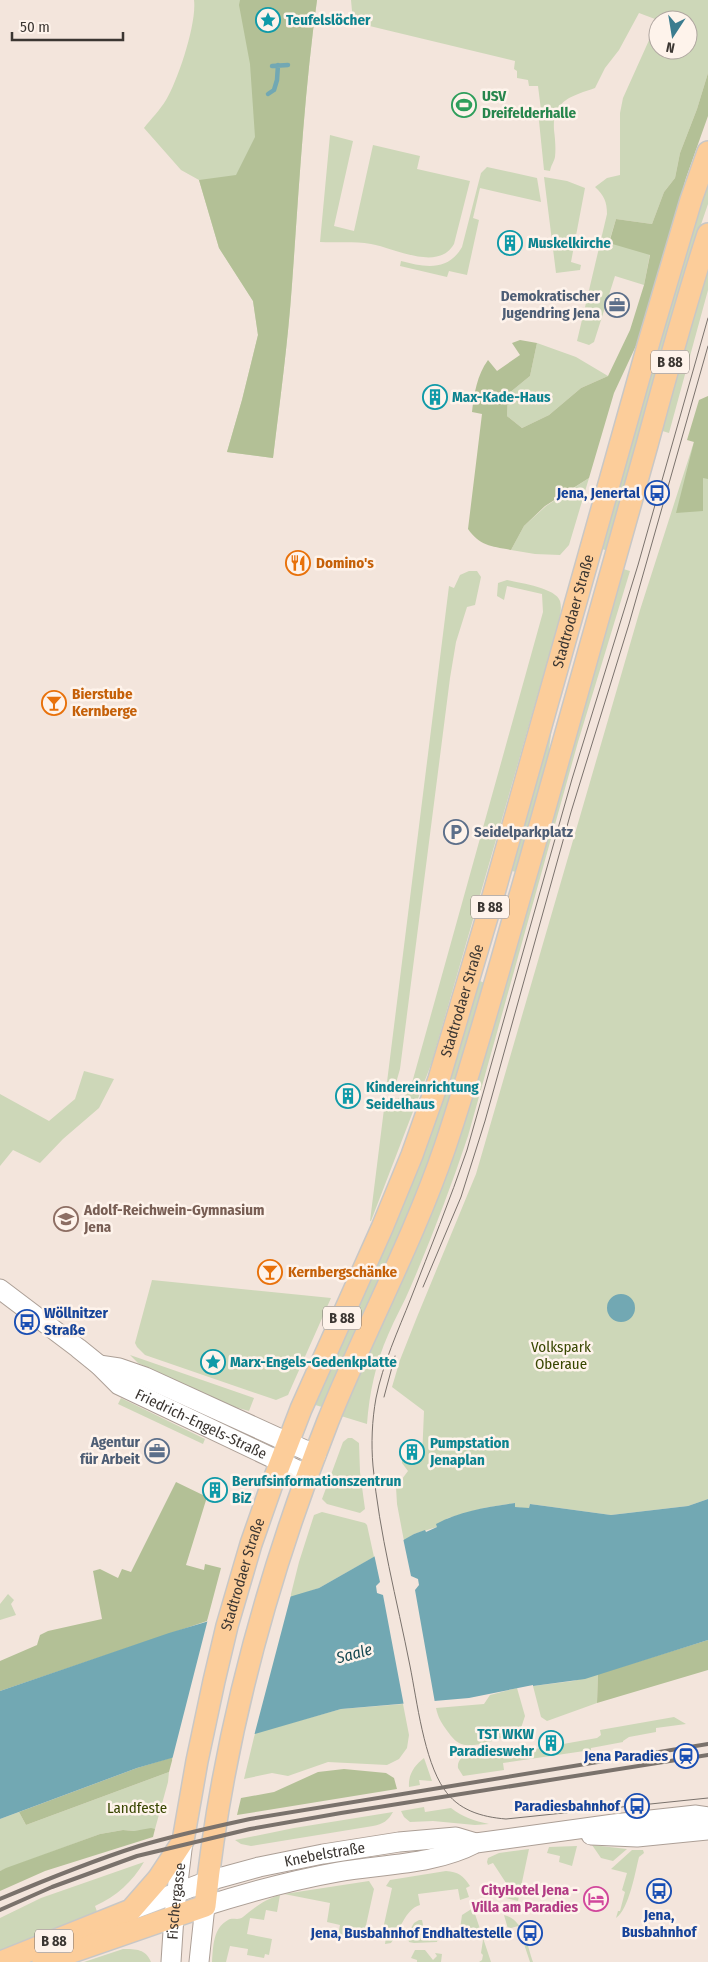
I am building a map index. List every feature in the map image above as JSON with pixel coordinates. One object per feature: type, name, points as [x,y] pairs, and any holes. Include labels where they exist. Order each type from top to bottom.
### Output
[{"type":"main road","name":"Stadtrodaer Straße","points":[[131,1910],[158,1879],[183,1841],[197,1761],[227,1626],[241,1577],[280,1462],[305,1400],[382,1228],[412,1155],[439,1079],[493,897],[644,361],[691,200],[708,152]]},
{"type":"main road","name":"Stadtrodaer Straße","points":[[205,1906],[218,1810],[228,1754],[247,1670],[274,1572],[308,1475],[356,1356],[416,1224],[462,1095],[708,234]]},
{"type":"main road","name":"Friedrich-Engels-Straße","points":[[0,1289],[99,1365],[119,1385],[308,1475]]},
{"type":"main road","name":"Friedrich-Engels-Straße","points":[[99,1365],[119,1368],[146,1377],[316,1455]]},
{"type":"main road","name":"Knebelstraße","points":[[205,1906],[290,1881],[439,1856],[460,1851],[476,1843],[680,1816],[696,1815],[708,1817]]},
{"type":"main road","name":"Knebelstraße","points":[[568,1831],[598,1836],[637,1837],[708,1830]]},
{"type":"main road","name":"Knebelstraße","points":[[131,1910],[208,1881],[259,1867],[323,1854],[399,1842],[456,1837],[476,1843]]},
{"type":"main road","name":"Fischergasse","points":[[171,1962],[176,1892],[183,1841]]},
{"type":"main road","name":"Fischergasse","points":[[199,1962],[205,1906]]},
{"type":"main road","name":"B 88","points":[[43,1962],[205,1906]]},
{"type":"main road","name":"B 88","points":[[1,1962],[131,1910]]},
{"type":"green space","name":"Teufelslöcher","points":[[194,0],[317,0],[305,106],[284,371],[273,458],[227,452],[258,335],[253,301],[219,248],[199,180],[181,170],[144,128],[164,104],[176,79],[193,23]]},
{"type":"green space","name":"Teufelslöcher","points":[[240,0],[317,0],[305,106],[284,371],[273,458],[227,452],[258,335],[253,301],[219,248],[199,180],[236,175],[255,137],[250,64],[239,5]]},
{"type":"green space","points":[[351,0],[708,0],[708,73],[697,109],[680,153],[675,178],[664,192],[652,224],[616,219],[609,242],[650,254],[644,285],[615,276],[594,342],[589,345],[577,341],[607,214],[604,199],[595,187],[607,178],[620,175],[620,113],[623,98],[648,42],[648,60],[698,60],[698,10],[648,10],[648,16],[639,13],[595,88],[571,97],[556,112],[554,120],[555,159],[550,171],[544,170],[538,86],[529,86],[528,80],[517,78],[517,71],[514,69],[515,61],[353,22]]},
{"type":"green space","points":[[708,73],[708,116],[686,178],[641,335],[614,393],[589,478],[545,506],[524,526],[511,550],[482,542],[472,535],[468,529],[482,414],[472,412],[481,372],[488,360],[497,371],[520,355],[512,343],[520,340],[537,343],[530,376],[508,394],[507,416],[522,428],[549,415],[581,388],[608,376],[630,330],[644,285],[650,255],[609,243],[616,219],[652,224],[664,192],[675,178],[680,153],[697,109]]},
{"type":"green space","points":[[330,135],[353,141],[334,226],[354,231],[373,145],[420,156],[417,169],[470,181],[454,244],[447,252],[438,256],[427,257],[416,256],[371,244],[320,242]]},
{"type":"green space","points":[[487,167],[537,178],[541,202],[480,188],[473,218],[479,220],[467,275],[449,271],[447,277],[400,266],[401,261],[435,266],[450,261],[456,255],[462,247],[481,173]]},
{"type":"green space","points":[[708,173],[708,204],[691,254],[608,551],[599,548]]},
{"type":"green space","points":[[544,177],[567,181],[585,188],[571,262],[581,265],[580,270],[556,273]]},
{"type":"green space","points":[[708,258],[708,290],[669,433],[659,430]]},
{"type":"green space","points":[[537,343],[576,357],[608,376],[581,388],[549,415],[522,428],[507,416],[508,394],[530,376]]},
{"type":"green space","points":[[708,396],[708,479],[703,478],[703,511],[676,513],[694,442],[687,440],[699,400]]},
{"type":"green space","name":"Volkspark Oberaue","points":[[708,398],[708,1499],[688,1506],[611,1515],[530,1504],[529,1509],[515,1507],[515,1503],[484,1508],[448,1518],[437,1527],[414,1534],[404,1541],[397,1504],[396,1487],[408,1471],[402,1463],[402,1458],[422,1458],[424,1411],[392,1387],[400,1360],[476,1174],[640,610]]},
{"type":"green space","points":[[589,478],[569,545],[560,555],[535,554],[511,550],[524,526],[546,506]]},
{"type":"green space","points":[[620,568],[630,571],[578,742],[468,1136],[426,1249],[380,1356],[371,1390],[367,1424],[341,1416],[388,1308]]},
{"type":"green space","points":[[469,571],[477,571],[481,577],[475,605],[467,607],[456,642],[400,1069],[396,1083],[391,1088],[387,1082],[449,586],[454,588],[460,575]]},
{"type":"green space","points":[[507,580],[545,589],[557,596],[561,606],[559,621],[432,1062],[370,1221],[385,1101],[403,1097],[410,1090],[543,612],[542,594],[507,586],[504,600],[497,596],[498,583]]},
{"type":"green space","points":[[581,620],[552,726],[548,758],[516,872],[508,870]]},
{"type":"green space","points":[[477,980],[485,983],[452,1093],[418,1191],[322,1407],[312,1404]]},
{"type":"green space","points":[[84,1071],[114,1079],[99,1108],[63,1139],[40,1163],[13,1150],[0,1166],[0,1094],[49,1121],[75,1099]]},
{"type":"green space","points":[[152,1280],[331,1298],[288,1395],[276,1400],[145,1355],[135,1343]]},
{"type":"green space","points":[[130,1355],[254,1398],[249,1411],[231,1406],[138,1363]]},
{"type":"green space","points":[[121,1398],[205,1439],[203,1444],[118,1404]]},
{"type":"green space","points":[[348,1438],[352,1438],[359,1443],[360,1472],[365,1509],[360,1513],[327,1504],[322,1499],[343,1442]]},
{"type":"green space","points":[[176,1482],[207,1497],[186,1565],[204,1570],[205,1564],[221,1568],[207,1621],[0,1691],[0,1661],[37,1645],[40,1635],[48,1631],[102,1619],[93,1571],[100,1569],[118,1578],[122,1569],[131,1572]]},
{"type":"green space","points":[[322,1512],[365,1523],[374,1557],[319,1588],[290,1598],[314,1515]]},
{"type":"green space","points":[[8,1594],[14,1600],[11,1604],[16,1615],[0,1620],[0,1604]]},
{"type":"green space","points":[[708,1640],[708,1670],[597,1703],[598,1674]]},
{"type":"green space","points":[[598,1674],[597,1703],[547,1721],[541,1717],[533,1686],[573,1681]]},
{"type":"green space","points":[[517,1688],[525,1716],[520,1731],[498,1739],[472,1745],[459,1743],[442,1724],[438,1715],[436,1708],[484,1704],[490,1695]]},
{"type":"green space","points":[[403,1704],[409,1735],[407,1748],[399,1759],[387,1765],[328,1762],[288,1776],[272,1773],[244,1779],[255,1733],[341,1709]]},
{"type":"green space","points":[[674,1717],[686,1724],[656,1728],[656,1732],[629,1737],[623,1742],[591,1748],[591,1750],[503,1763],[504,1770],[463,1776],[458,1768],[458,1763],[461,1759],[469,1754],[502,1750],[506,1754],[597,1738],[601,1735],[600,1730]]},
{"type":"green space","points":[[173,1757],[169,1772],[26,1825],[19,1812],[137,1768]]},
{"type":"green space","points":[[424,1758],[432,1781],[419,1780],[420,1785],[409,1787],[413,1770]]},
{"type":"green space","points":[[344,1769],[386,1773],[394,1778],[397,1789],[237,1815],[241,1798],[274,1792],[318,1772]]},
{"type":"green space","name":"Landfeste","points":[[169,1772],[155,1829],[123,1830],[100,1834],[0,1871],[0,1819],[19,1812],[26,1825]]},
{"type":"green space","points":[[424,1807],[425,1812],[451,1808],[469,1818],[489,1824],[475,1825],[433,1821],[410,1822],[401,1811]]},
{"type":"green space","points":[[393,1812],[385,1822],[373,1826],[251,1846],[241,1844],[235,1840],[294,1828]]},
{"type":"green space","points":[[155,1829],[153,1837],[45,1871],[0,1891],[0,1871],[6,1868],[100,1834]]},
{"type":"green space","points":[[592,1845],[627,1849],[613,1861],[601,1858]]},
{"type":"green space","points":[[577,1846],[572,1866],[559,1862],[560,1856],[547,1853],[549,1847]]},
{"type":"green space","points":[[529,1849],[518,1901],[506,1898],[500,1891],[508,1886],[493,1863],[488,1865],[488,1858],[499,1853]]},
{"type":"green space","points":[[632,1850],[643,1850],[644,1853],[639,1857],[625,1907],[616,1918],[625,1892],[622,1890],[627,1873],[611,1869]]},
{"type":"green space","points":[[144,1862],[123,1888],[95,1906],[99,1917],[0,1956],[0,1918],[41,1898]]},
{"type":"green space","points":[[446,1871],[457,1873],[465,1879],[470,1886],[466,1888],[469,1897],[460,1900],[458,1889],[418,1894],[420,1905],[410,1911],[391,1943],[385,1944],[387,1930],[383,1929],[392,1888],[386,1886],[390,1880]]},
{"type":"green space","points":[[369,1881],[374,1889],[363,1939],[338,1935],[340,1925],[327,1922],[330,1903],[284,1894]]},
{"type":"green space","points":[[280,1895],[277,1912],[266,1910],[264,1920],[250,1918],[247,1934],[272,1939],[269,1955],[265,1954],[264,1958],[247,1955],[248,1949],[230,1946],[226,1962],[212,1962],[215,1938],[223,1923],[230,1919],[241,1918],[265,1901]]},
{"type":"green space","points":[[473,1908],[491,1962],[479,1962],[482,1960],[483,1955],[481,1953],[483,1940],[472,1937],[473,1933],[460,1929],[462,1915]]},
{"type":"green space","points":[[504,1915],[516,1922],[524,1934],[533,1962],[530,1962],[518,1926],[508,1929]]},
{"type":"green space","points":[[422,1920],[424,1930],[447,1929],[439,1934],[437,1942],[409,1942],[407,1935],[414,1923]]},
{"type":"green space","points":[[123,1949],[143,1952],[151,1962],[84,1962]]},
{"type":"green space","points":[[415,1950],[425,1950],[433,1960],[437,1956],[435,1953],[442,1954],[441,1962],[417,1962],[417,1960],[411,1958]]},
{"type":"water","points":[[621,1294],[631,1298],[635,1308],[631,1318],[621,1322],[611,1318],[607,1308],[611,1298]]},
{"type":"water","name":"Saale","points":[[708,1499],[708,1640],[585,1679],[533,1685],[469,1698],[341,1709],[137,1768],[0,1819],[0,1691],[169,1633],[319,1588],[414,1534],[425,1530],[426,1532],[437,1527],[436,1524],[464,1513],[515,1503],[515,1507],[529,1508],[530,1504],[611,1515],[688,1506]]},
{"type":"pier","points":[[403,1538],[411,1576],[418,1579],[419,1585],[415,1590],[435,1703],[404,1706],[383,1595],[377,1593],[376,1586],[380,1582],[374,1554]]},
{"type":"pier","points":[[291,1595],[254,1736],[172,1760],[208,1619]]},
{"type":"waterway","points":[[268,94],[274,90],[278,65]]},
{"type":"waterway","points":[[272,66],[288,65]]},
{"type":"tram line","points":[[708,318],[638,565],[572,779],[467,1150],[391,1347],[379,1385],[372,1441],[379,1516],[422,1730],[437,1777],[450,1796],[471,1811],[506,1819],[708,1798]]},
{"type":"tram line","points":[[423,1287],[461,1197],[485,1121],[571,812],[629,624],[708,346]]},
{"type":"tram line","points":[[384,1397],[395,1356]]},
{"type":"railway","points":[[0,1899],[69,1871],[139,1846],[236,1822],[708,1744]]},
{"type":"railway","points":[[0,1910],[52,1887],[137,1856],[250,1829],[708,1755]]},
{"type":"place","name":"Teufelslöcher","points":[[268,20]]},
{"type":"place","name":"USV Dreifelderhalle","points":[[464,105]]},
{"type":"place","name":"Muskelkirche","points":[[510,243]]},
{"type":"place","name":"Demokratischer Jugendring Jena","points":[[617,305]]},
{"type":"place","name":"Max-Kade-Haus","points":[[435,397]]},
{"type":"place","name":"Jena, Jenertal","points":[[657,493]]},
{"type":"place","name":"Domino's","points":[[298,563]]},
{"type":"place","name":"Bierstube Kernberge","points":[[54,703]]},
{"type":"place","name":"Seidelparkplatz","points":[[456,832]]},
{"type":"place","name":"Kindereinrichtung Seidelhaus","points":[[348,1096]]},
{"type":"place","name":"Adolf-Reichwein-Gymnasium Jena","points":[[66,1219]]},
{"type":"place","name":"Kernbergschänke","points":[[270,1272]]},
{"type":"place","name":"Wöllnitzer Straße","points":[[27,1322]]},
{"type":"place","name":"Marx-Engels-Gedenkplatte","points":[[213,1362]]},
{"type":"place","name":"Agentur für Arbeit","points":[[157,1451]]},
{"type":"place","name":"Pumpstation Jenaplan","points":[[412,1452]]},
{"type":"place","name":"Berufsinformationszentrun BiZ","points":[[215,1490]]},
{"type":"place","name":"TST WKW Paradieswehr","points":[[551,1743]]},
{"type":"place","name":"Jena Paradies","points":[[686,1756]]},
{"type":"place","name":"Paradiesbahnhof","points":[[637,1806]]},
{"type":"place","name":"Jena, Busbahnhof","points":[[659,1891]]},
{"type":"place","name":"CityHotel Jena - Villa am Paradies","points":[[596,1899]]},
{"type":"place","name":"Jena, Busbahnhof Endhaltestelle","points":[[530,1933]]}]
